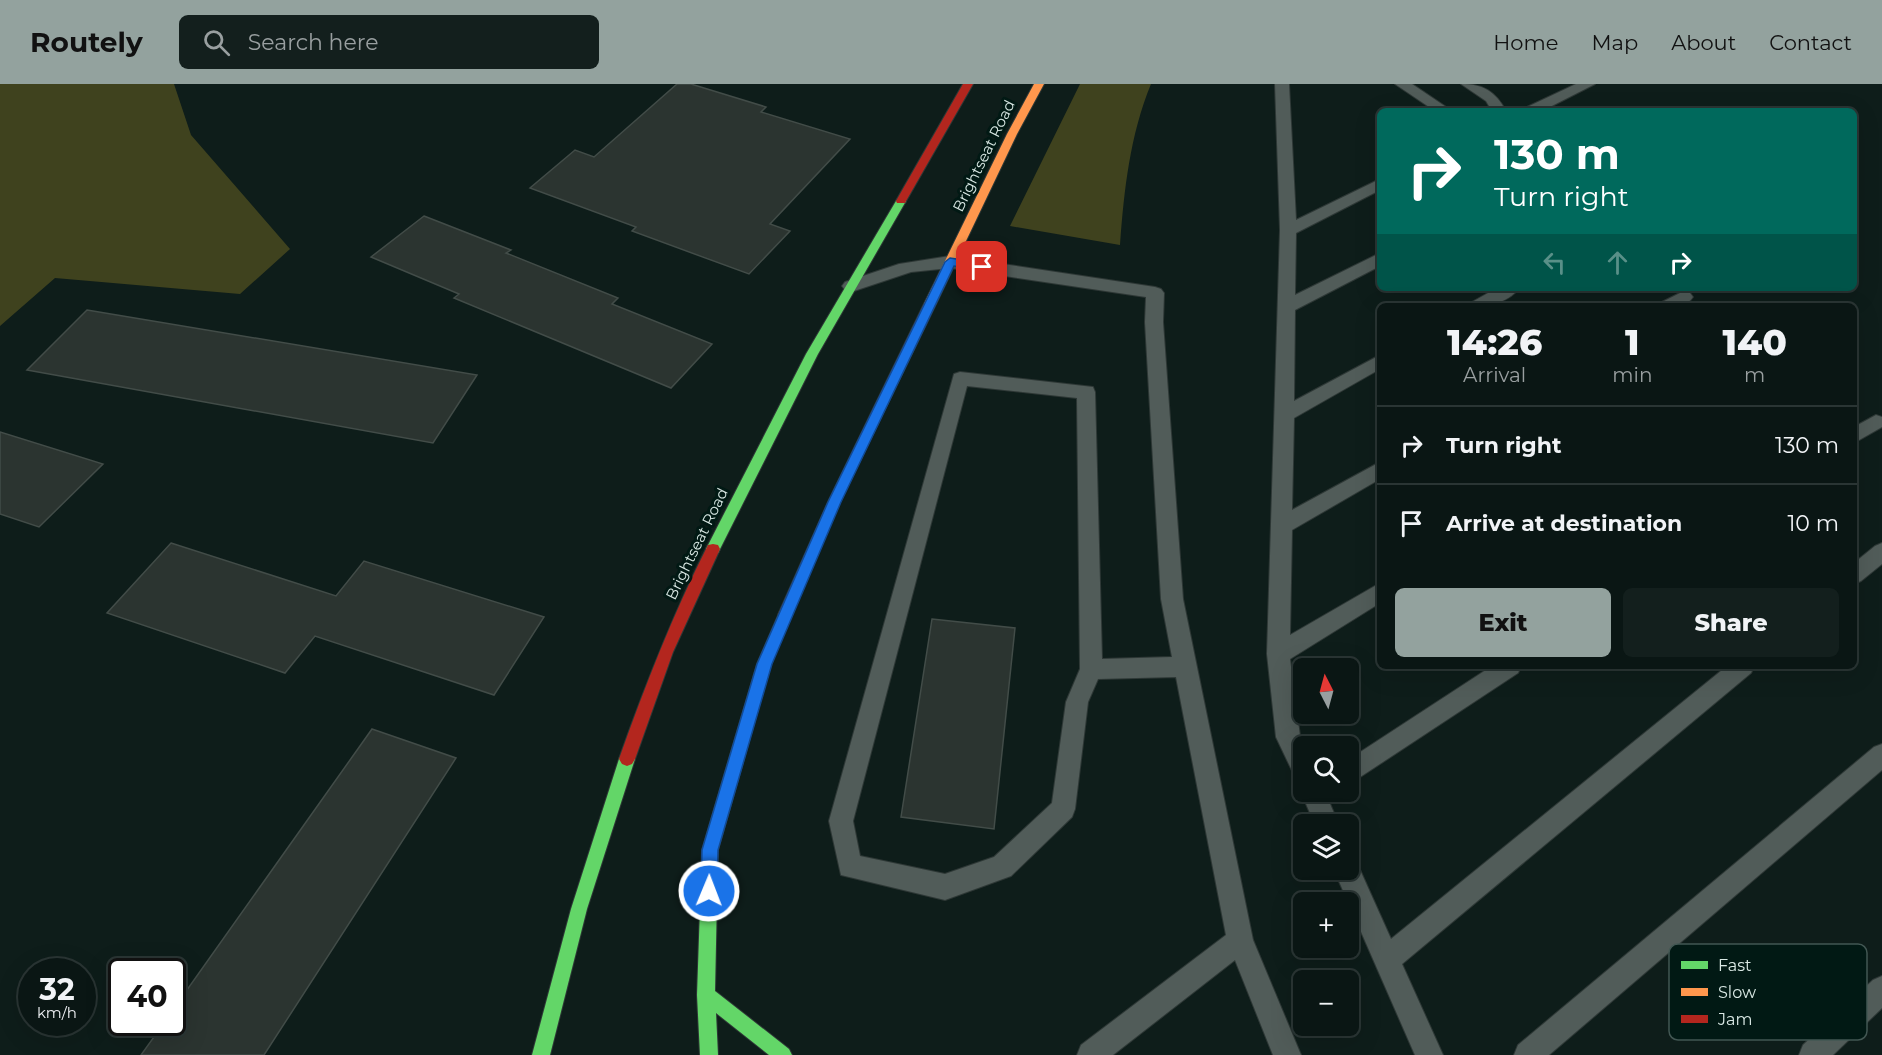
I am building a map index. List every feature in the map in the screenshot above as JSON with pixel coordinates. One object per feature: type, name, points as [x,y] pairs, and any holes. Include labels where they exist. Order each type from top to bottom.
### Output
[{"type":"street","name":"Brightseat Road","points":[[541,1055],[579,909],[651,686],[708,558],[812,354],[968,84]]},
{"type":"street","name":"Brightseat Road","points":[[709,1055],[706,995],[710,850],[764,664],[834,502],[1039,84]]},
{"type":"street","points":[[706,995],[783,1055]]},
{"type":"lane","points":[[1282,84],[1288,230],[1278,654],[1288,737],[1293,748]]},
{"type":"lane","points":[[1401,84],[1440,108]]},
{"type":"lane","points":[[1468,84],[1492,98],[1497,108]]},
{"type":"lane","points":[[1536,108],[1579,86]]},
{"type":"lane","points":[[1288,230],[1377,186]]},
{"type":"lane","points":[[1286,307],[1377,261]]},
{"type":"lane","points":[[851,286],[885,273],[922,263],[950,262],[1155,293],[1154,322],[1172,599],[1240,940],[1287,1055]]},
{"type":"lane","points":[[1483,303],[1505,291]]},
{"type":"lane","points":[[1673,303],[1684,297]]},
{"type":"lane","points":[[1284,415],[1377,363]]},
{"type":"lane","points":[[960,379],[1086,392],[1091,669],[1077,702],[1063,809],[1002,867],[945,887],[850,866],[841,821],[960,379]]},
{"type":"lane","points":[[1857,434],[1876,422]]},
{"type":"lane","points":[[1282,526],[1377,472]]},
{"type":"lane","points":[[1857,573],[1882,552]]},
{"type":"lane","points":[[1278,654],[1377,594]]},
{"type":"lane","points":[[1091,669],[1185,667]]},
{"type":"lane","points":[[1359,767],[1506,669]]},
{"type":"lane","points":[[1387,958],[1739,669]]},
{"type":"lane","points":[[1528,1055],[1882,755]]},
{"type":"lane","points":[[1352,880],[1429,1055]]},
{"type":"lane","points":[[1091,1055],[1240,940]]},
{"type":"lane","points":[[1867,1003],[1882,989]]},
{"type":"lane","points":[[1813,1055],[1829,1040]]},
{"type":"green space","points":[[0,84],[174,84],[191,135],[290,249],[240,294],[55,278],[0,326]]},
{"type":"green space","points":[[1080,84],[1151,84],[1138,123],[1129,163],[1120,245],[1010,226]]},
{"type":"building","points":[[677,84],[691,84],[766,107],[761,112],[850,139],[770,224],[790,231],[749,274],[632,231],[636,227],[530,188],[575,150],[594,157]]},
{"type":"building","points":[[424,216],[511,250],[506,253],[618,298],[612,304],[712,344],[671,388],[454,298],[459,294],[371,257]]},
{"type":"building","points":[[87,310],[477,375],[433,443],[27,370]]},
{"type":"building","points":[[0,432],[103,464],[39,527],[0,514]]},
{"type":"building","points":[[171,543],[336,596],[364,561],[544,617],[494,695],[315,636],[285,673],[107,613]]},
{"type":"building","points":[[932,619],[1015,628],[994,829],[901,817]]},
{"type":"building","points":[[372,729],[456,758],[264,1055],[141,1055],[155,1036],[186,1036],[186,991]]},
{"type":"traffic: fast","points":[[713,549],[812,354],[901,201]]},
{"type":"traffic: fast","points":[[709,1055],[706,995],[710,850],[764,664],[785,615]]},
{"type":"traffic: fast","points":[[541,1055],[579,909],[627,759]]},
{"type":"traffic: fast","points":[[706,995],[783,1055]]},
{"type":"traffic: slow","points":[[930,304],[1012,134],[1039,84]]},
{"type":"traffic: jam","points":[[901,201],[968,84]]},
{"type":"traffic: jam","points":[[785,615],[834,502],[930,304]]},
{"type":"traffic: jam","points":[[627,759],[666,652],[713,549]]},
{"type":"route","points":[[709,891],[710,850],[764,664],[834,502],[950,262],[982,267]]}]
